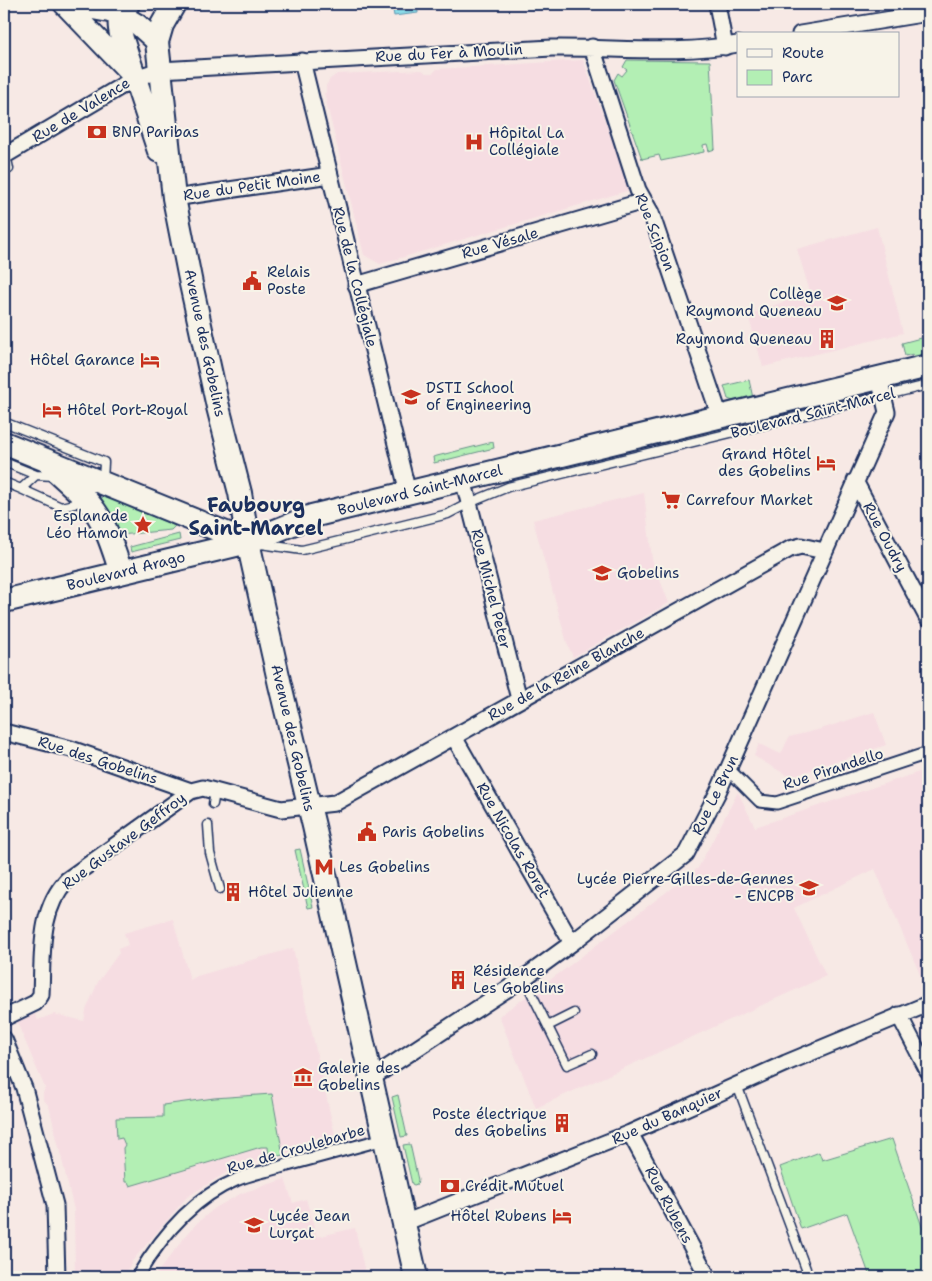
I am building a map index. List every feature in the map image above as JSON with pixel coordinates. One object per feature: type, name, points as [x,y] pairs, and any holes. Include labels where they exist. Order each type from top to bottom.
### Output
[{"type":"main road","points":[[157,42],[162,25],[174,4]]},
{"type":"main road","name":"Avenue des Gobelins","points":[[121,7],[119,27],[122,39],[174,198]]},
{"type":"main road","name":"Avenue des Gobelins","points":[[157,42],[174,198],[218,408],[240,493],[248,542],[416,1277]]},
{"type":"main road","name":"Boulevard Saint-Marcel","points":[[248,542],[312,516],[720,417],[881,387],[928,366]]},
{"type":"main road","points":[[4,442],[39,467],[92,488],[248,542]]},
{"type":"main road","points":[[39,467],[92,488]]},
{"type":"main road","points":[[92,488],[95,511],[102,523],[121,572]]},
{"type":"main road","name":"Boulevard Arago","points":[[4,601],[248,542]]},
{"type":"street","points":[[65,4],[121,7],[157,42]]},
{"type":"street","points":[[65,4],[135,78]]},
{"type":"street","points":[[717,4],[732,46]]},
{"type":"street","points":[[808,32],[889,11],[928,13]]},
{"type":"street","name":"Rue du Fer à Moulin","points":[[160,70],[552,48],[592,47],[688,50],[732,46]]},
{"type":"street","name":"Rue Scipion","points":[[592,47],[635,181],[651,214],[720,417]]},
{"type":"street","name":"Rue de la Collégiale","points":[[302,61],[408,493]]},
{"type":"street","name":"Rue de Valence","points":[[5,161],[135,78],[160,70]]},
{"type":"street","name":"Rue du Petit Moine","points":[[174,198],[330,175]]},
{"type":"street","name":"Rue Vésale","points":[[356,285],[644,201]]},
{"type":"street","name":"Rue Le Brun","points":[[370,1079],[524,978],[572,944],[686,854],[728,769],[887,412],[881,387]]},
{"type":"street","name":"Rue Michel Peter","points":[[463,479],[520,699]]},
{"type":"street","name":"Rue Oudry","points":[[855,481],[928,619]]},
{"type":"street","name":"Rue de la Reine Blanche","points":[[309,807],[335,803],[790,550],[801,546],[824,552]]},
{"type":"street","name":"Rue des Gobelins","points":[[4,732],[71,749],[191,791],[203,788],[214,798],[282,809],[309,807]]},
{"type":"street","name":"Rue Nicolas Roret","points":[[454,737],[572,944]]},
{"type":"street","name":"Rue Pirandello","points":[[728,769],[760,801],[777,803],[928,753]]},
{"type":"street","name":"Rue Gustave Geffroy","points":[[4,1018],[35,1003],[41,995],[45,922],[51,902],[60,888],[67,880],[191,791]]},
{"type":"street","name":"Rue du Banquier","points":[[404,1223],[630,1134],[737,1085],[928,1004]]},
{"type":"street","points":[[899,1015],[928,1071]]},
{"type":"street","points":[[4,1039],[24,1088],[55,1205],[57,1277]]},
{"type":"street","name":"Rue Rubens","points":[[630,1134],[708,1277]]},
{"type":"street","name":"Rue de Croulebarbe","points":[[137,1277],[169,1233],[192,1208],[212,1193],[237,1179],[384,1139]]},
{"type":"lane","name":"Boulevard Saint-Marcel","points":[[248,542],[302,550],[448,514],[508,487],[881,387],[928,385]]},
{"type":"lane","points":[[4,422],[104,462],[92,488],[74,504],[61,507],[4,482]]},
{"type":"lane","points":[[4,462],[39,467]]},
{"type":"lane","points":[[21,489],[39,467]]},
{"type":"lane","points":[[208,825],[210,853],[220,889]]},
{"type":"lane","points":[[524,978],[567,1064],[592,1054]]},
{"type":"lane","points":[[548,1026],[574,1014]]},
{"type":"lane","points":[[737,1085],[809,1277]]},
{"type":"shaded area","name":"Hôpital La Collégiale","points":[[583,60],[630,190],[380,264],[364,255],[324,93],[326,93],[326,86],[330,79],[337,74],[422,70],[426,73],[433,73],[437,69]]},
{"type":"shaded area","name":"Collège Raymond Queneau","points":[[877,227],[903,333],[763,367],[748,315],[810,292],[797,249]]},
{"type":"shaded area","name":"Gobelins","points":[[644,493],[652,559],[669,603],[573,657],[567,643],[533,520]]},
{"type":"shaded area","points":[[874,712],[886,745],[790,777],[754,756],[759,744],[781,754],[789,737]]},
{"type":"shaded area","points":[[928,769],[928,991],[875,869],[794,908],[826,976],[536,1108],[499,1016],[561,972],[698,868],[738,792],[755,827]]},
{"type":"shaded area","points":[[173,919],[190,980],[197,976],[293,948],[335,1135],[331,1141],[232,1169],[187,1197],[133,1260],[123,1277],[75,1277],[74,1210],[49,1106],[43,1099],[45,1088],[17,1022],[35,1014],[38,1020],[54,1014],[84,1021],[86,1010],[98,982],[119,953],[118,949],[128,945],[124,933]]},
{"type":"shaded area","name":"Lycée Jean Lurçat","points":[[285,1179],[293,1203],[306,1199],[317,1237],[355,1228],[366,1277],[154,1277],[197,1223],[215,1208],[242,1193]]},
{"type":"green space","points":[[627,60],[710,61],[715,149],[709,151],[707,144],[703,145],[704,152],[661,161],[659,155],[642,159],[614,80],[618,73],[622,76],[627,70],[623,67]]},
{"type":"green space","points":[[928,336],[928,355],[914,358],[913,354],[905,356],[902,343]]},
{"type":"green space","points":[[749,380],[753,398],[736,402],[728,399],[724,386]]},
{"type":"green space","points":[[493,442],[494,448],[434,463],[433,457]]},
{"type":"green space","points":[[105,496],[175,526],[171,530],[120,535],[101,501],[101,498]]},
{"type":"green space","points":[[179,534],[180,540],[131,552],[130,547]]},
{"type":"green space","points":[[300,849],[313,907],[308,908],[295,850]]},
{"type":"green space","points":[[272,1094],[283,1155],[269,1158],[268,1147],[261,1147],[130,1186],[128,1182],[125,1182],[123,1148],[125,1145],[122,1138],[117,1139],[116,1118],[163,1117],[163,1105],[214,1098]]},
{"type":"green space","points":[[398,1095],[407,1136],[401,1137],[392,1097]]},
{"type":"green space","points":[[892,1139],[928,1244],[928,1277],[870,1277],[847,1213],[801,1229],[780,1167],[819,1152],[822,1160]]},
{"type":"green space","points":[[410,1144],[418,1180],[417,1184],[414,1185],[412,1184],[403,1145]]},
{"type":"water","points":[[417,4],[418,13],[394,16],[392,5]]},
{"type":"place","name":"BNP Paribas","points":[[97,132]]},
{"type":"place","name":"Hôpital La Collégiale","points":[[474,142]]},
{"type":"place","name":"Relais Poste","points":[[252,281]]},
{"type":"place","name":"Collège Raymond Queneau","points":[[837,303]]},
{"type":"place","name":"Raymond Queneau","points":[[827,339]]},
{"type":"place","name":"Hôtel Garance","points":[[150,360]]},
{"type":"place","name":"DSTI School of Engineering","points":[[411,397]]},
{"type":"place","name":"Hôtel Port-Royal","points":[[52,410]]},
{"type":"place","name":"Grand Hôtel des Gobelins","points":[[826,463]]},
{"type":"place","name":"Carrefour Market","points":[[671,500]]},
{"type":"place","name":"Esplanade Léo Hamon","points":[[143,525]]},
{"type":"place","name":"Gobelins","points":[[602,573]]},
{"type":"place","name":"Paris Gobelins","points":[[367,832]]},
{"type":"place","name":"Les Gobelins","points":[[324,867]]},
{"type":"place","name":"Lycée Pierre-Gilles-de-Gennes - ENCPB","points":[[809,888]]},
{"type":"place","name":"Hôtel Julienne","points":[[233,892]]},
{"type":"place","name":"Résidence Les Gobelins","points":[[458,980]]},
{"type":"place","name":"Galerie des Gobelins","points":[[303,1077]]},
{"type":"place","name":"Poste électrique des Gobelins","points":[[562,1123]]},
{"type":"place","name":"Crédit Mutuel","points":[[450,1186]]},
{"type":"place","name":"Hôtel Rubens","points":[[562,1216]]},
{"type":"place","name":"Lycée Jean Lurçat","points":[[254,1225]]},
{"type":"district","name":"Faubourg Saint-Marcel","points":[[256,516]]}]
